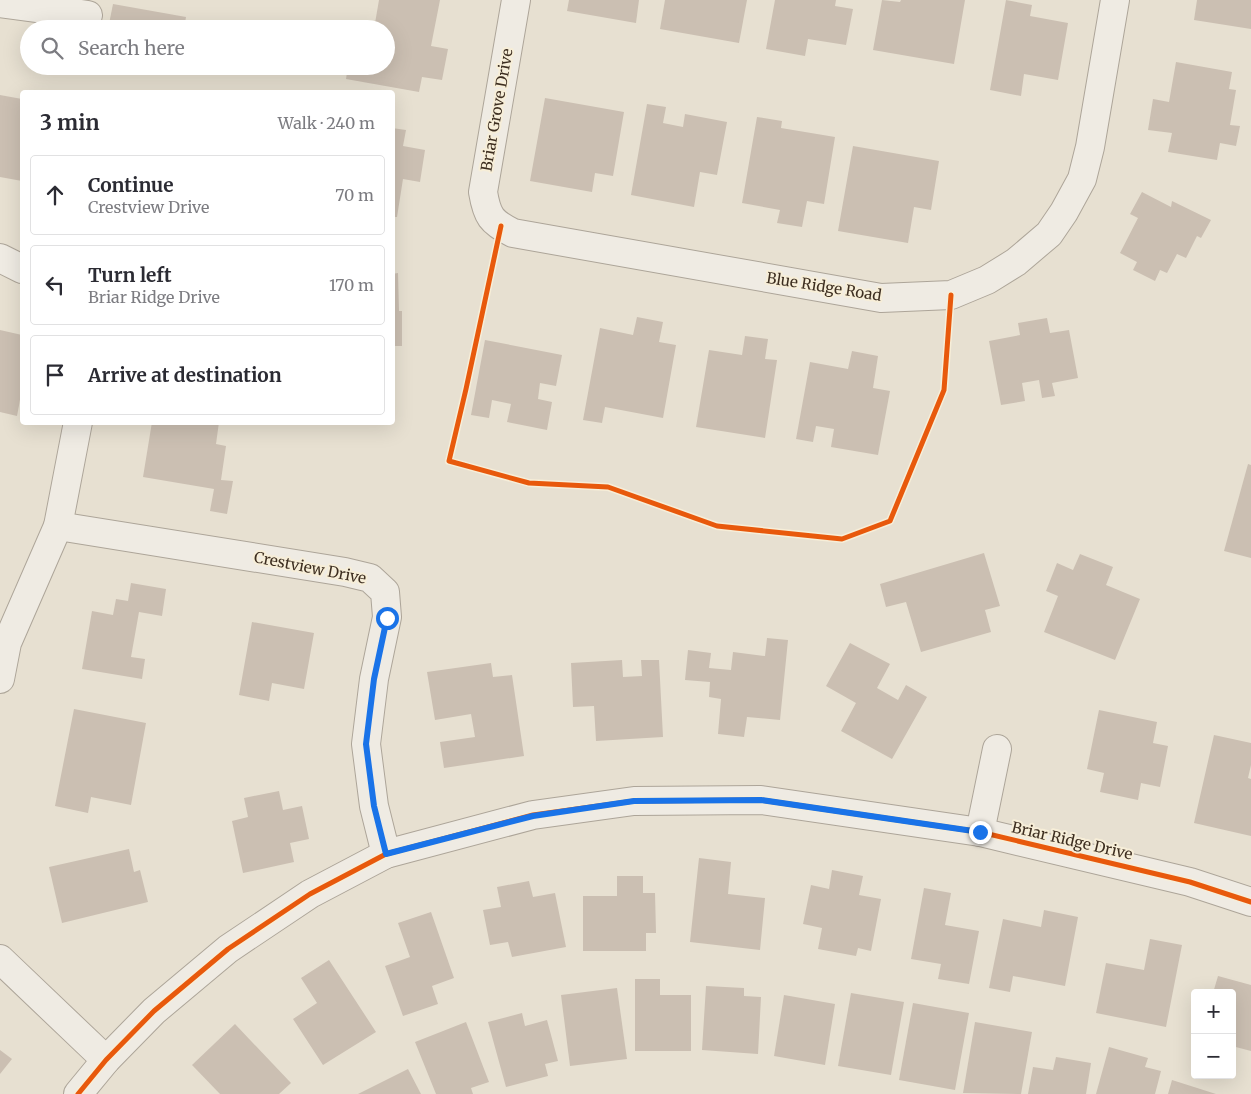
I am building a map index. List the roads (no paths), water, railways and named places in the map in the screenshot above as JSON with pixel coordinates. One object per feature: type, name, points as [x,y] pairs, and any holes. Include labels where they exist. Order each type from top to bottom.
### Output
[{"type":"street","name":"Briar Grove Drive","points":[[492,219],[486,208],[483,192],[516,0]]},
{"type":"street","name":"Blue Ridge Road","points":[[492,219],[513,233],[881,298],[951,295],[987,280],[1016,262],[1049,234],[1064,212],[1082,179],[1090,147],[1115,0]]},
{"type":"street","points":[[0,3],[88,15]]},
{"type":"street","points":[[0,258],[20,268]]},
{"type":"street","points":[[0,679],[7,643],[58,526],[77,425]]},
{"type":"street","name":"Crestview Drive","points":[[58,526],[345,572],[370,578],[384,592],[387,618],[374,679],[366,744],[374,806],[386,854]]},
{"type":"street","points":[[980,832],[997,749]]},
{"type":"street","name":"Briar Ridge Drive","points":[[78,1094],[106,1060],[154,1012],[228,949],[310,894],[386,854],[533,816],[634,801],[761,800],[980,832],[1190,882],[1251,902]]},
{"type":"street","points":[[0,959],[106,1060]]}]
